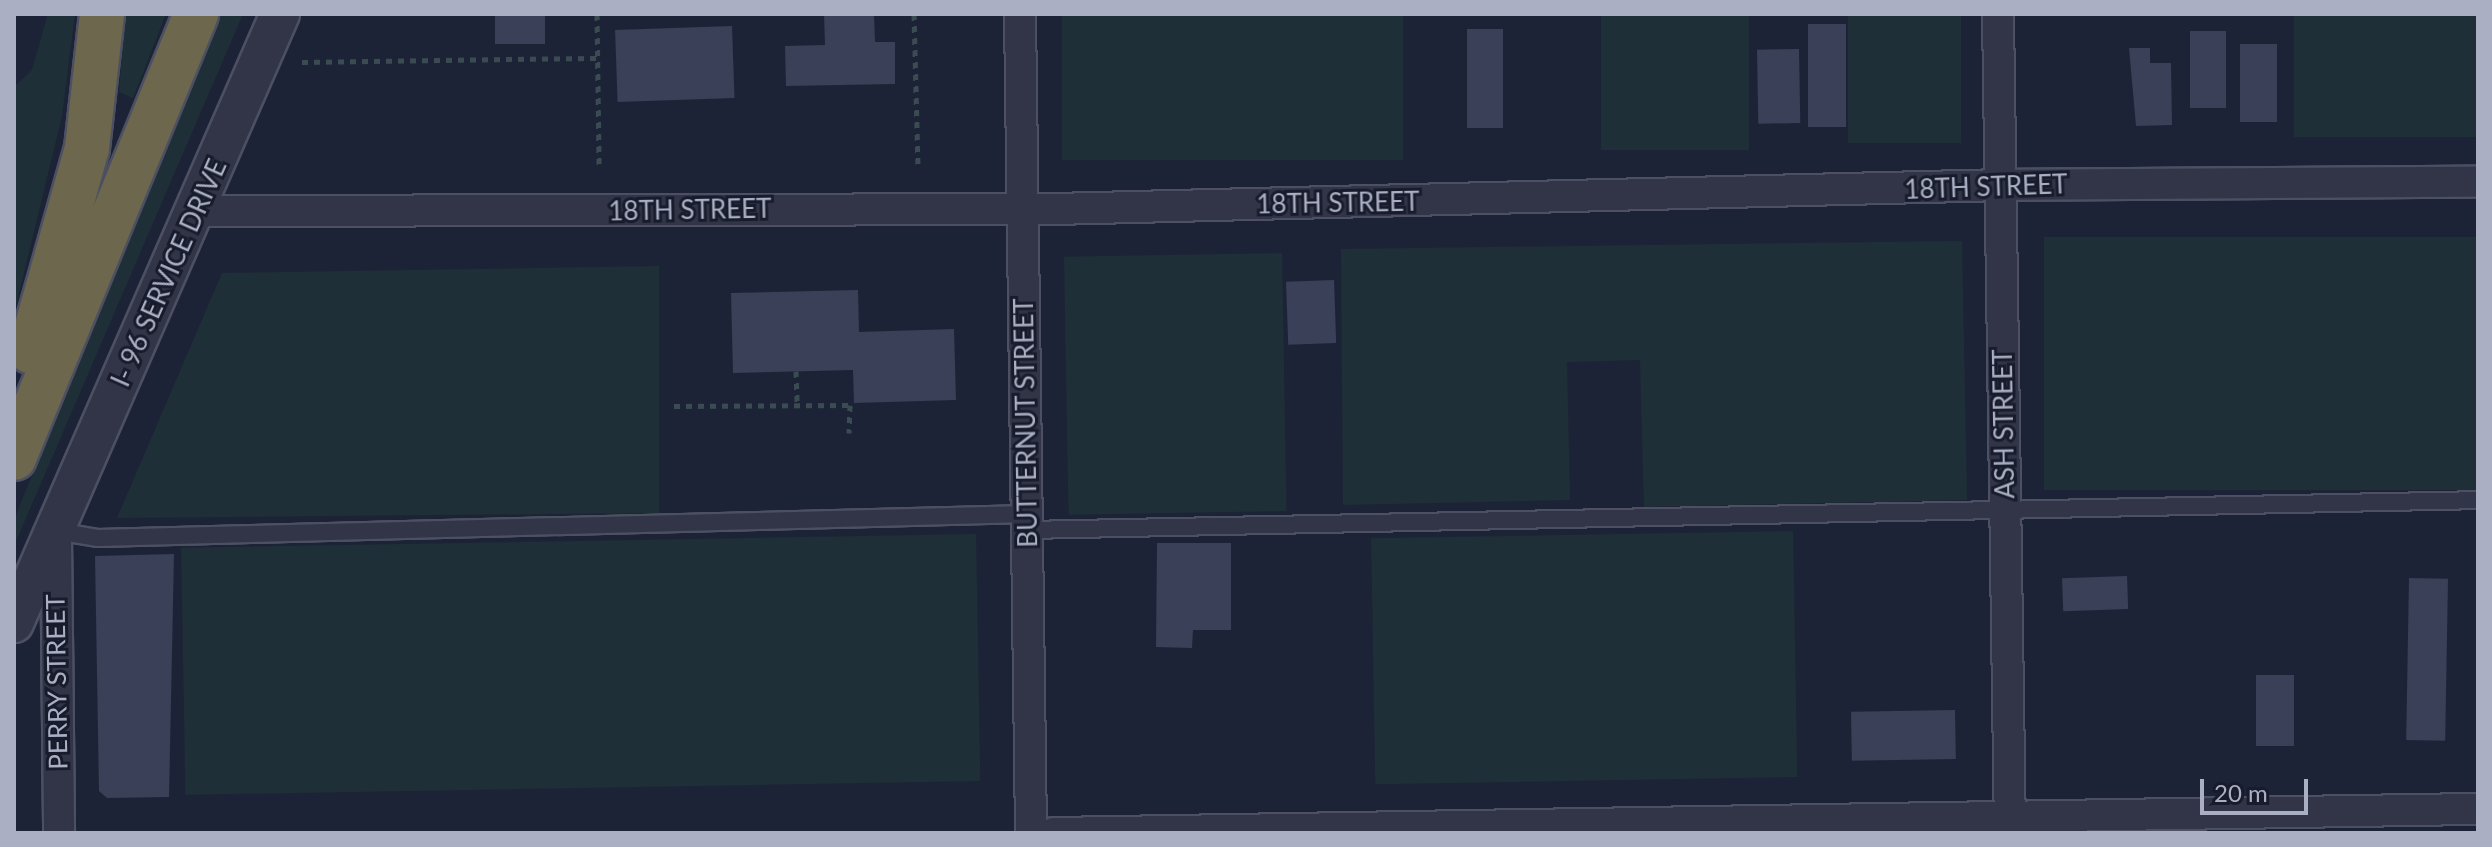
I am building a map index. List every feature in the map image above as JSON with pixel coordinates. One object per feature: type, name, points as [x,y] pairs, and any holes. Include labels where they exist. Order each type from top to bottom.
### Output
[{"type":"highway","points":[[14,399],[87,148],[102,14]]},
{"type":"highway","points":[[14,458],[196,14]]},
{"type":"street","name":"I- 96 SERVICE DRIVE","points":[[14,623],[197,211],[280,14]]},
{"type":"street","name":"BUTTERNUT STREET","points":[[1020,14],[1031,833]]},
{"type":"street","name":"ASH STREET","points":[[1998,14],[2010,823]]},
{"type":"street","name":"18TH STREET","points":[[197,211],[1021,207],[2000,185],[2478,182]]},
{"type":"street","name":"PERRY STREET","points":[[56,531],[59,833]]},
{"type":"street","points":[[1054,833],[2010,823],[2478,809]]},
{"type":"lane","points":[[56,531],[98,538],[2478,500]]},
{"type":"path","points":[[597,14],[599,165]]},
{"type":"path","points":[[914,14],[918,169]]},
{"type":"path","points":[[302,62],[596,58]]},
{"type":"path","points":[[796,371],[797,405]]},
{"type":"path","points":[[674,406],[850,405],[849,433]]},
{"type":"shaded area","points":[[48,14],[75,14],[62,116],[14,314],[14,87],[32,70]]},
{"type":"shaded area","points":[[125,14],[166,14],[133,98],[119,92]]},
{"type":"shaded area","points":[[218,14],[243,14],[14,546],[14,520]]},
{"type":"shaded area","points":[[1062,14],[1403,14],[1403,160],[1062,160]]},
{"type":"shaded area","points":[[1601,14],[1749,14],[1749,150],[1601,150]]},
{"type":"shaded area","points":[[1848,14],[1961,14],[1961,143],[1848,143]]},
{"type":"shaded area","points":[[2294,14],[2478,14],[2478,137],[2294,137]]},
{"type":"shaded area","points":[[2044,237],[2478,237],[2478,490],[2044,490]]},
{"type":"shaded area","points":[[1962,241],[1967,500],[1644,507],[1640,360],[1567,362],[1570,500],[1343,505],[1341,249]]},
{"type":"shaded area","points":[[1282,253],[1287,511],[1069,515],[1064,257]]},
{"type":"shaded area","points":[[659,266],[659,513],[117,518],[222,273]]},
{"type":"shaded area","points":[[1793,531],[1797,777],[1375,784],[1371,538]]},
{"type":"shaded area","points":[[976,534],[980,781],[185,795],[181,548]]},
{"type":"building","points":[[495,14],[545,14],[545,44],[495,44]]},
{"type":"building","points":[[824,14],[874,14],[875,42],[895,42],[895,84],[786,86],[785,46],[825,45]]},
{"type":"building","points":[[1808,24],[1846,24],[1846,127],[1808,127]]},
{"type":"building","points":[[732,26],[735,98],[618,102],[615,30]]},
{"type":"building","points":[[1467,29],[1503,29],[1503,128],[1467,128]]},
{"type":"building","points":[[2190,31],[2226,31],[2226,108],[2190,108]]},
{"type":"building","points":[[2240,44],[2277,44],[2277,122],[2240,122]]},
{"type":"building","points":[[2129,48],[2150,48],[2150,63],[2171,63],[2172,125],[2136,126]]},
{"type":"building","points":[[1799,49],[1800,123],[1758,124],[1757,50]]},
{"type":"building","points":[[1334,280],[1336,343],[1288,345],[1286,282]]},
{"type":"building","points":[[858,290],[859,332],[954,329],[956,400],[854,403],[853,370],[733,373],[731,293]]},
{"type":"building","points":[[1157,543],[1231,543],[1231,630],[1193,630],[1192,648],[1156,647]]},
{"type":"building","points":[[174,554],[169,797],[107,798],[99,791],[95,556]]},
{"type":"building","points":[[2127,576],[2128,609],[2063,611],[2062,578]]},
{"type":"building","points":[[2409,578],[2448,579],[2445,741],[2406,740]]},
{"type":"building","points":[[2256,675],[2294,675],[2294,746],[2256,746]]},
{"type":"building","points":[[1955,710],[1956,759],[1852,761],[1851,712]]}]
